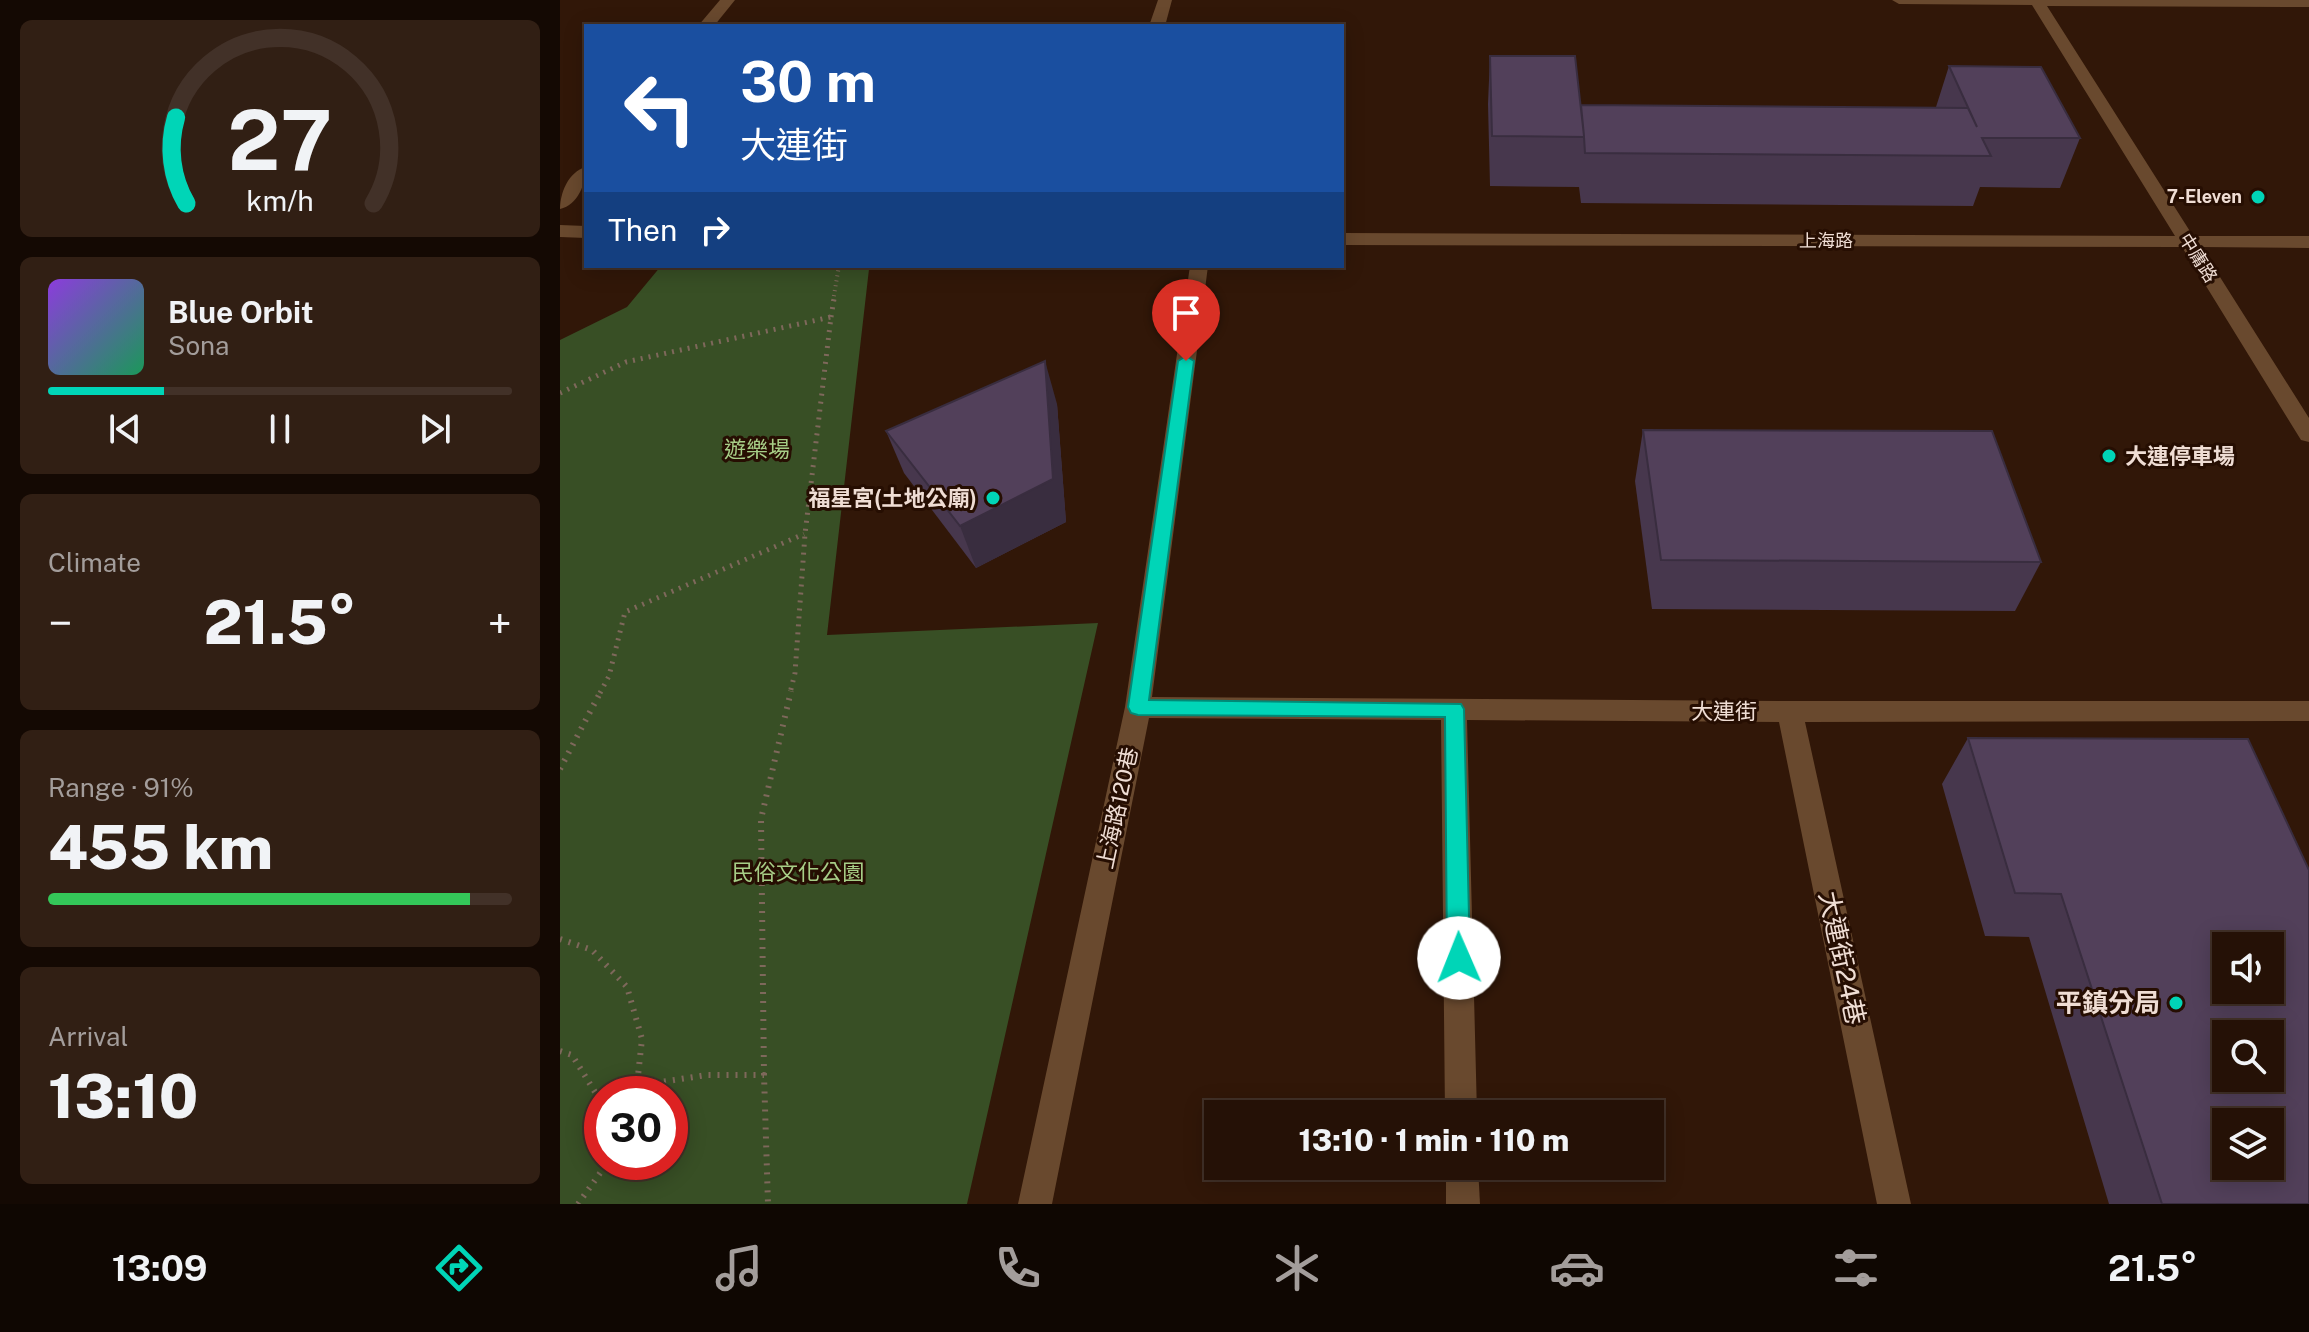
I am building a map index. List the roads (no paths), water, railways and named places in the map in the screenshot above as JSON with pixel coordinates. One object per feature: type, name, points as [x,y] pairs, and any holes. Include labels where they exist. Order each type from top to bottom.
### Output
[{"type":"street","points":[[708,24],[728,0]]},
{"type":"street","points":[[1158,24],[1165,0]]},
{"type":"street","points":[[1899,0],[2309,3]]},
{"type":"street","name":"中庸路","points":[[2037,1],[2309,435]]},
{"type":"street","points":[[560,204],[584,174]]},
{"type":"street","points":[[560,231],[584,232]]},
{"type":"street","name":"上海路","points":[[1344,239],[2309,242]]},
{"type":"street","name":"上海路120巷","points":[[1035,1204],[1138,707],[1199,268]]},
{"type":"street","name":"大連街","points":[[1138,707],[1790,712],[2309,711]]},
{"type":"street","points":[[1454,709],[1461,1100]]},
{"type":"street","name":"大連街24巷","points":[[1790,712],[1894,1204]]},
{"type":"street","points":[[1462,1180],[1463,1204]]},
{"type":"place","name":"7-Eleven","points":[[2258,197]]},
{"type":"place","name":"大連停車場","points":[[2109,456]]},
{"type":"place","name":"福星宮(土地公廟)","points":[[993,498]]},
{"type":"place","name":"平鎮分局","points":[[2176,1003]]},
{"type":"park label","name":"遊樂場","points":[[757,449]]},
{"type":"park label","name":"民俗文化公園","points":[[798,872]]}]
